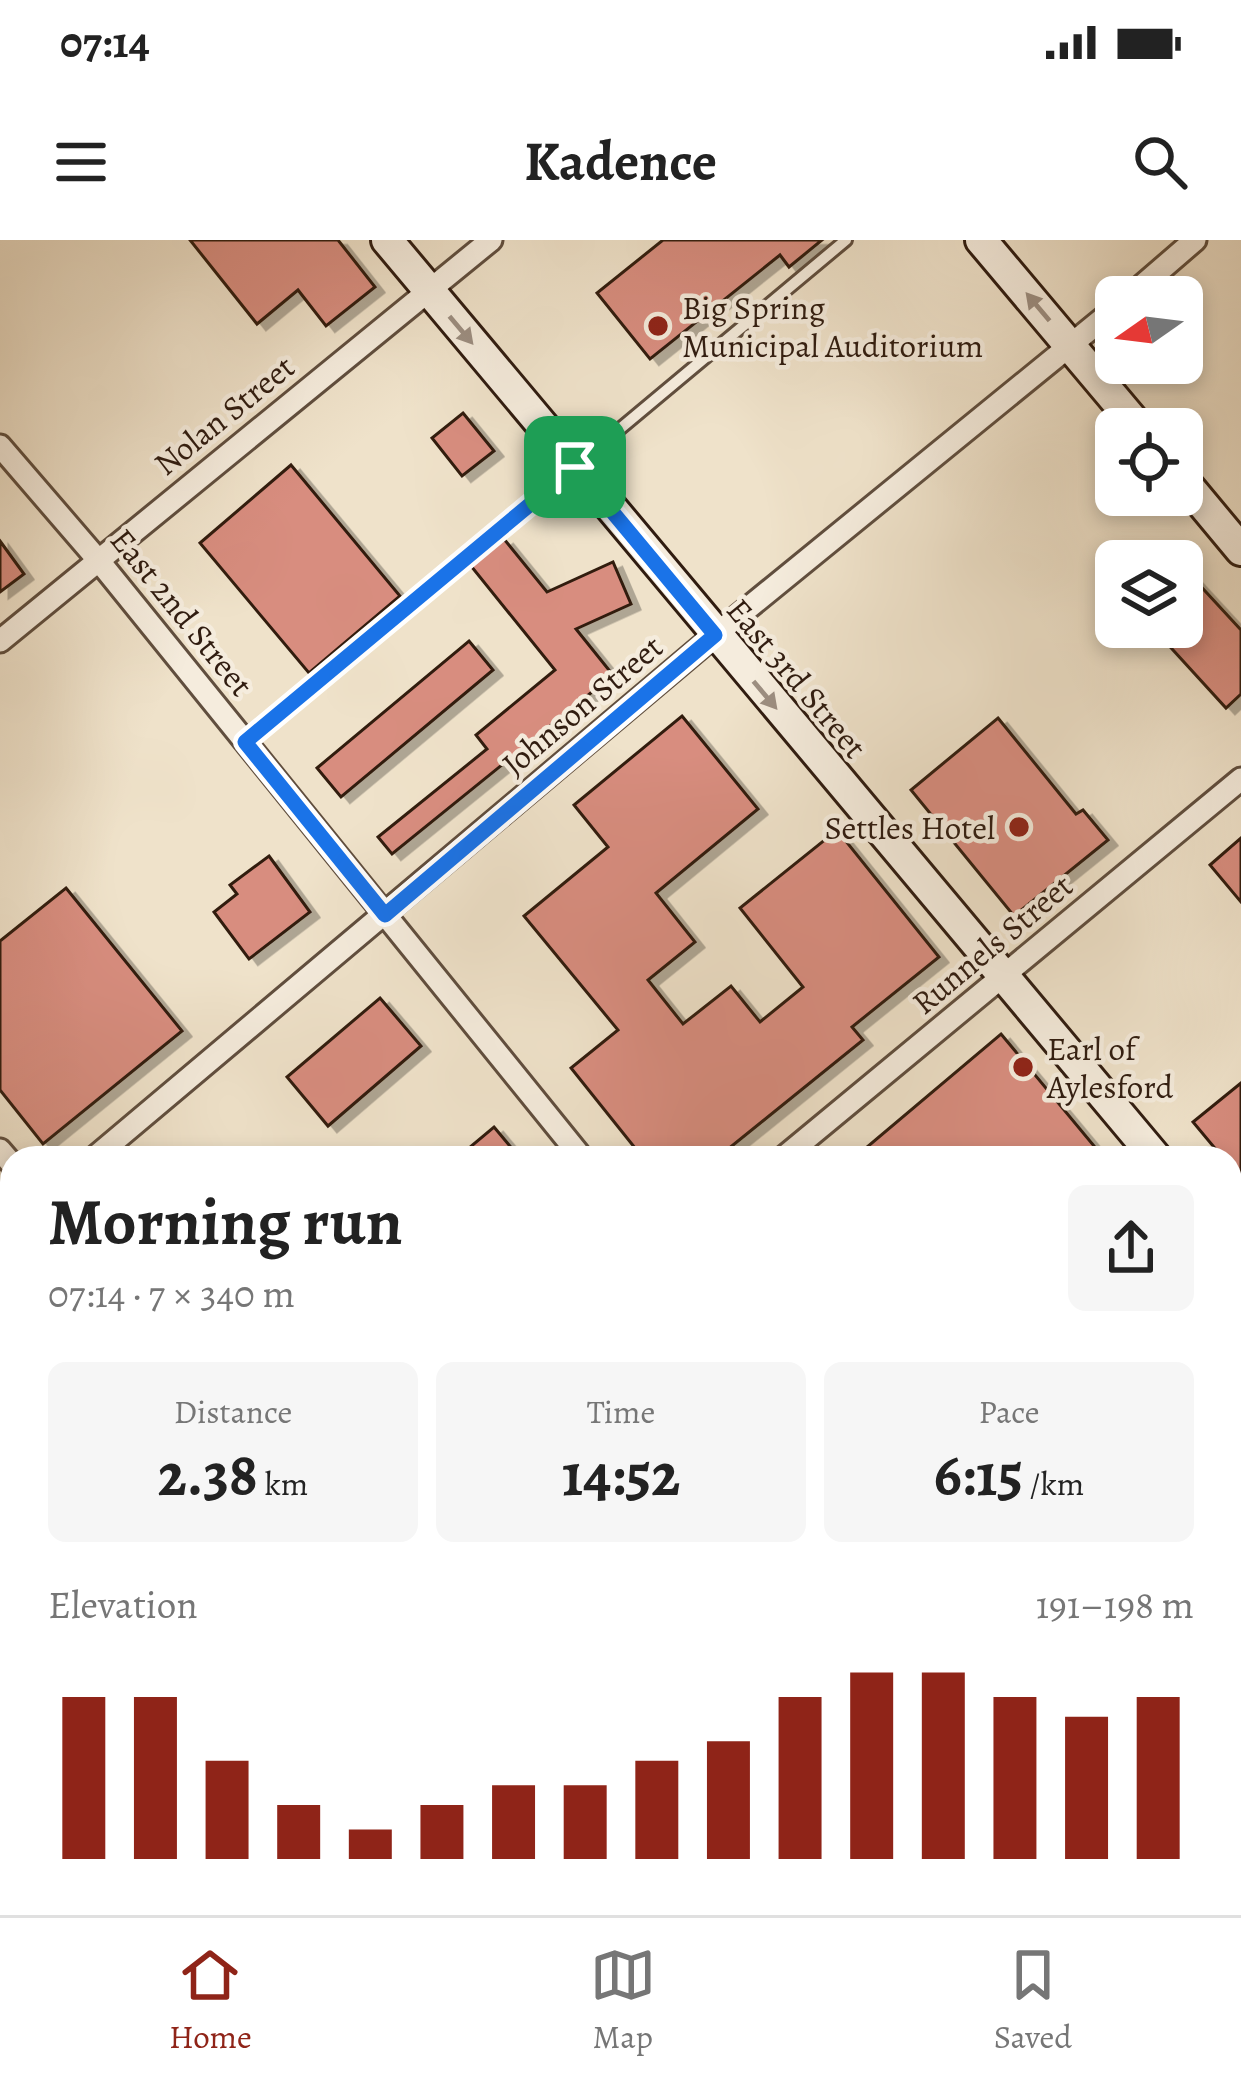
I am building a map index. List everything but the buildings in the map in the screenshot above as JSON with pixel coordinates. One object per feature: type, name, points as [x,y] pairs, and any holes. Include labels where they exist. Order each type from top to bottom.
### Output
[{"type":"main road","name":"East 3rd Street","points":[[387,240],[1146,1146]]},
{"type":"main road","points":[[981,240],[1123,408]]},
{"type":"main road","points":[[1203,504],[1241,550]]},
{"type":"street","name":"Nolan Street","points":[[0,641],[491,240]]},
{"type":"street","points":[[1153,276],[1195,240]]},
{"type":"street","name":"Johnson Street","points":[[108,1146],[715,635],[1095,326]]},
{"type":"street","name":"East 2nd Street","points":[[0,446],[99,561],[572,1146]]},
{"type":"street","name":"Runnels Street","points":[[798,1146],[1241,779]]},
{"type":"lane","points":[[245,742],[846,240]]},
{"type":"place","name":"Big Spring Municipal Auditorium","points":[[658,326]]},
{"type":"place","name":"Settles Hotel","points":[[1019,827]]},
{"type":"place","name":"Earl of Aylesford","points":[[1023,1067]]},
{"type":"route","points":[[575,467],[715,635],[385,915],[245,742],[575,467]]}]
